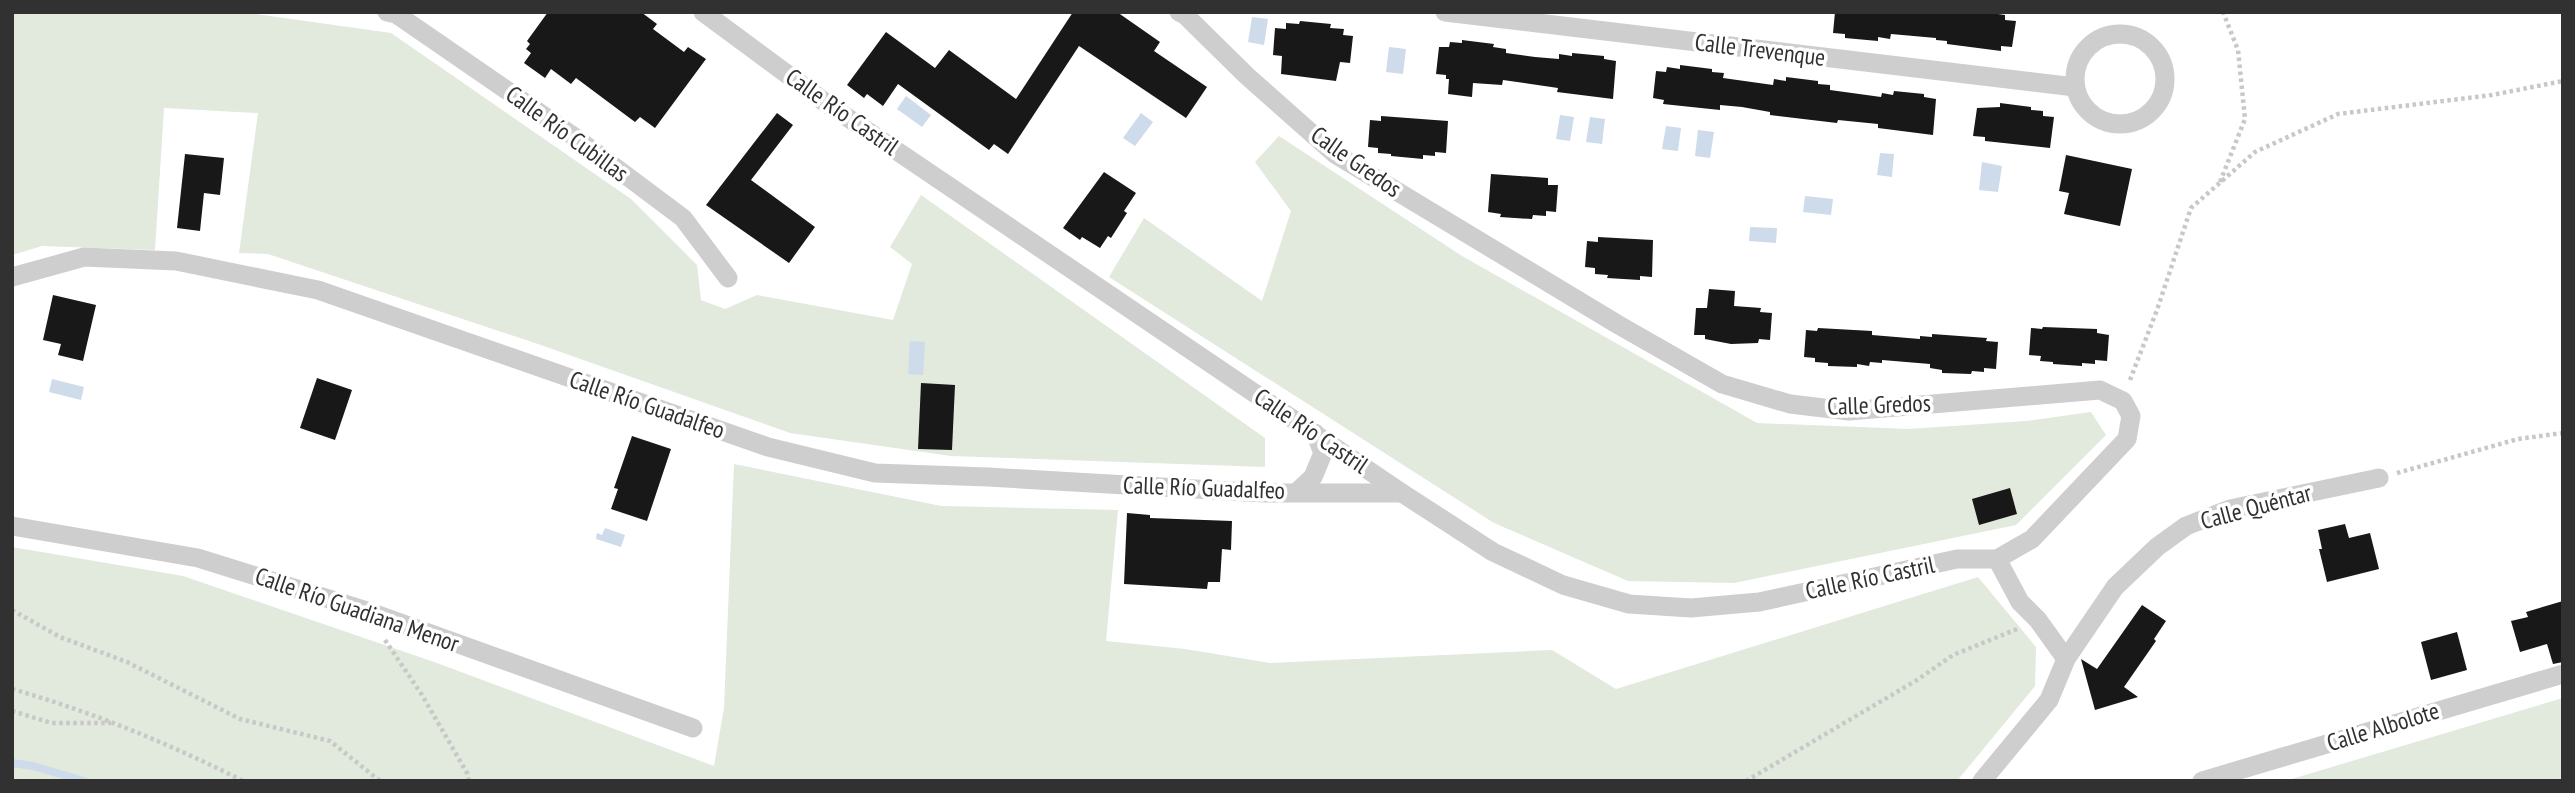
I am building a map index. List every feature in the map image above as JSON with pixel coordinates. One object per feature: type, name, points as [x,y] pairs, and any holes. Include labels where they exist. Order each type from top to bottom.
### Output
[{"type":"street","name":"Calle Río Castril","points":[[703,12],[826,103],[1402,493],[1493,552],[1563,585],[1629,604],[1691,608],[1759,602],[1958,559],[1997,559]]},
{"type":"street","name":"Calle Trevenque","points":[[1445,12],[2075,87]]},
{"type":"street","name":"Calle Río Cubillas","points":[[392,13],[576,138],[683,218],[728,278]]},
{"type":"street","name":"Calle Gredos","points":[[1186,13],[1247,76],[1335,154],[1722,384],[1790,404],[1849,411],[2100,390],[2123,401]]},
{"type":"street","points":[[2114,34],[2129,34],[2148,44],[2161,60],[2165,74],[2164,88],[2158,103],[2148,114],[2134,122],[2119,124],[2090,114],[2080,102],[2075,87],[2074,72],[2080,57],[2089,46],[2114,34]]},
{"type":"street","name":"Calle Río Guadalfeo","points":[[12,277],[84,257],[176,261],[318,290],[768,447],[876,473],[1264,493],[1402,493]]},
{"type":"street","points":[[1982,781],[2049,700],[2066,659],[2038,620],[2020,602],[1997,559],[2032,539],[2127,439],[2131,416],[2123,401]]},
{"type":"street","name":"Calle Río Guadalfeo","points":[[1297,492],[1313,477],[1323,453],[1315,433]]},
{"type":"street","name":"Calle Quéntar","points":[[2066,659],[2115,587],[2157,547],[2186,526],[2230,509],[2379,478]]},
{"type":"street","name":"Calle Río Guadiana Menor","points":[[12,526],[198,558],[364,610],[693,728]]},
{"type":"street","name":"Calle Albolote","points":[[2203,781],[2563,674]]},
{"type":"path","points":[[2220,183],[2245,118],[2238,50],[2223,12]]},
{"type":"path","points":[[2123,401],[2191,208],[2255,152],[2338,114],[2493,95],[2563,81]]},
{"type":"path","points":[[2379,478],[2518,439],[2563,433]]},
{"type":"path","points":[[12,610],[60,636],[127,662],[240,719],[330,741],[380,781]]},
{"type":"path","points":[[364,610],[422,695],[469,781]]},
{"type":"path","points":[[1746,781],[1953,656],[2038,620]]},
{"type":"path","points":[[12,689],[77,708],[199,759],[243,781]]},
{"type":"path","points":[[12,711],[52,723],[113,723]]},
{"type":"shaded area","points":[[12,12],[241,12],[391,33],[631,199],[697,265],[701,300],[725,309],[757,295],[893,320],[912,264],[890,247],[921,195],[1265,438],[1265,467],[951,456],[790,433],[538,344],[268,254],[239,253],[258,113],[164,108],[155,250],[42,246],[12,255]]},
{"type":"shaded area","points":[[1279,136],[1462,256],[1757,423],[1909,429],[2026,421],[2091,412],[2106,435],[2016,525],[1734,583],[1628,581],[1494,523],[1109,277],[1144,218],[1262,301],[1291,211],[1255,162]]},
{"type":"shaded area","points":[[734,464],[941,506],[1118,510],[1106,641],[1185,649],[1270,663],[1552,650],[1616,689],[1978,577],[2036,647],[2035,686],[1957,781],[12,781],[12,547],[183,576],[437,663],[714,766],[724,708]]},
{"type":"shaded area","points":[[2563,698],[2563,781],[2285,781]]},
{"type":"water","points":[[1252,17],[1268,19],[1264,45],[1248,42]]},
{"type":"water","points":[[1389,47],[1406,49],[1403,74],[1386,72]]},
{"type":"water","points":[[906,96],[931,115],[922,127],[897,109]]},
{"type":"water","points":[[1141,113],[1153,122],[1135,146],[1123,138]]},
{"type":"water","points":[[1560,115],[1574,117],[1570,141],[1556,139]]},
{"type":"water","points":[[1590,117],[1605,119],[1602,144],[1586,142]]},
{"type":"water","points":[[1666,126],[1681,128],[1678,151],[1662,149]]},
{"type":"water","points":[[1698,130],[1714,132],[1710,158],[1695,156]]},
{"type":"water","points":[[1880,153],[1894,154],[1892,177],[1877,175]]},
{"type":"water","points":[[1982,162],[2002,166],[1998,192],[1979,190]]},
{"type":"water","points":[[1805,196],[1833,199],[1831,215],[1803,212]]},
{"type":"water","points":[[1750,227],[1777,228],[1776,243],[1749,241]]},
{"type":"water","points":[[910,341],[925,342],[923,375],[908,374]]},
{"type":"water","points":[[52,379],[84,387],[81,400],[49,392]]},
{"type":"water","points":[[605,528],[625,535],[621,547],[596,539],[597,533],[602,535]]},
{"type":"building","points":[[548,12],[641,12],[657,24],[653,29],[684,52],[688,47],[706,59],[655,128],[640,117],[635,122],[576,78],[571,84],[551,69],[545,78],[524,63],[531,53],[526,49],[530,44],[527,41]]},
{"type":"building","points":[[1073,12],[1117,12],[1160,42],[1154,51],[1207,87],[1186,118],[1079,46],[1008,154],[994,144],[989,150],[898,84],[883,106],[867,94],[864,98],[847,85],[886,32],[935,68],[949,50],[1016,99]]},
{"type":"building","points":[[1835,12],[1984,12],[2005,15],[2005,20],[2016,21],[2012,47],[2001,46],[2001,51],[1947,44],[1947,41],[1936,38],[1891,34],[1890,39],[1878,37],[1878,41],[1845,38],[1845,34],[1833,33]]},
{"type":"building","points":[[1300,21],[1331,24],[1330,28],[1344,29],[1343,35],[1353,36],[1350,63],[1340,62],[1336,81],[1281,74],[1282,56],[1273,55],[1275,28],[1286,29],[1286,23],[1299,24]]},
{"type":"building","points":[[1462,40],[1494,44],[1493,47],[1506,49],[1506,53],[1535,57],[1559,59],[1559,54],[1572,56],[1572,53],[1604,56],[1604,59],[1616,61],[1613,99],[1557,92],[1558,88],[1503,80],[1502,85],[1473,83],[1472,97],[1448,94],[1449,79],[1446,79],[1446,75],[1436,74],[1439,47],[1449,47],[1450,42],[1462,43]]},
{"type":"building","points":[[1680,65],[1712,69],[1712,72],[1724,73],[1723,78],[1773,85],[1774,79],[1786,81],[1786,77],[1818,81],[1818,84],[1830,85],[1830,90],[1881,97],[1882,93],[1893,95],[1894,91],[1924,94],[1924,97],[1936,99],[1933,135],[1878,128],[1878,124],[1838,120],[1837,123],[1770,115],[1770,112],[1742,107],[1720,105],[1720,110],[1663,104],[1664,100],[1653,98],[1656,71],[1666,72],[1667,67],[1680,69]]},
{"type":"building","points":[[2000,103],[2031,107],[2031,110],[2043,111],[2043,116],[2054,117],[2050,148],[1985,141],[1985,137],[1973,136],[1977,108],[2000,107]]},
{"type":"building","points":[[777,113],[793,125],[751,180],[815,227],[789,263],[706,205]]},
{"type":"building","points":[[1381,116],[1448,121],[1446,153],[1423,155],[1423,159],[1378,153],[1378,148],[1368,147],[1370,120],[1381,121]]},
{"type":"building","points":[[185,154],[224,158],[220,195],[204,193],[200,231],[177,228]]},
{"type":"building","points":[[2066,155],[2132,169],[2120,226],[2064,214],[2069,193],[2059,191]]},
{"type":"building","points":[[1104,172],[1136,193],[1111,238],[1108,236],[1100,248],[1082,237],[1080,240],[1063,228]]},
{"type":"building","points":[[1491,174],[1548,178],[1548,185],[1558,185],[1556,212],[1546,211],[1546,216],[1533,215],[1532,219],[1500,217],[1501,214],[1488,212]]},
{"type":"building","points":[[1598,237],[1653,240],[1652,277],[1640,276],[1640,280],[1607,278],[1608,275],[1595,274],[1595,268],[1585,267],[1587,241],[1598,242]]},
{"type":"building","points":[[1709,289],[1735,291],[1734,306],[1761,308],[1760,312],[1772,313],[1770,340],[1759,339],[1758,343],[1731,344],[1705,339],[1705,335],[1694,335],[1696,308],[1707,308]]},
{"type":"building","points":[[53,295],[96,305],[83,361],[58,355],[61,344],[43,340]]},
{"type":"building","points":[[1818,328],[1872,331],[1872,335],[1920,339],[1920,336],[1932,337],[1932,334],[1987,338],[1986,341],[1998,342],[1996,369],[1984,368],[1984,372],[1972,371],[1971,374],[1942,373],[1942,370],[1930,368],[1930,364],[1882,360],[1882,363],[1870,362],[1869,366],[1828,366],[1828,363],[1815,362],[1815,358],[1804,357],[1806,330],[1817,331]]},
{"type":"building","points":[[2031,328],[2097,329],[2097,333],[2109,335],[2107,361],[2095,360],[2095,364],[2082,363],[2082,366],[2040,361],[2041,356],[2029,355]]},
{"type":"building","points":[[317,378],[352,390],[335,440],[300,428]]},
{"type":"building","points":[[921,383],[955,385],[952,450],[918,449]]},
{"type":"building","points":[[632,436],[671,449],[647,521],[611,509],[618,489],[614,488]]},
{"type":"building","points":[[2010,488],[2017,514],[1979,525],[1972,499]]},
{"type":"building","points":[[1127,513],[1150,515],[1150,518],[1232,521],[1231,550],[1222,549],[1220,582],[1208,582],[1207,589],[1124,584]]},
{"type":"building","points":[[2345,524],[2349,538],[2370,533],[2379,569],[2327,582],[2319,549],[2322,549],[2318,530]]},
{"type":"building","points":[[2563,601],[2563,662],[2553,664],[2547,644],[2520,652],[2511,621],[2528,617],[2526,612]]},
{"type":"building","points":[[2142,605],[2166,621],[2154,639],[2156,641],[2124,687],[2138,697],[2095,710],[2081,659],[2097,669]]},
{"type":"building","points":[[2457,632],[2467,670],[2431,680],[2421,642]]},
{"type":"waterway","points":[[12,763],[33,766],[84,781]]}]
